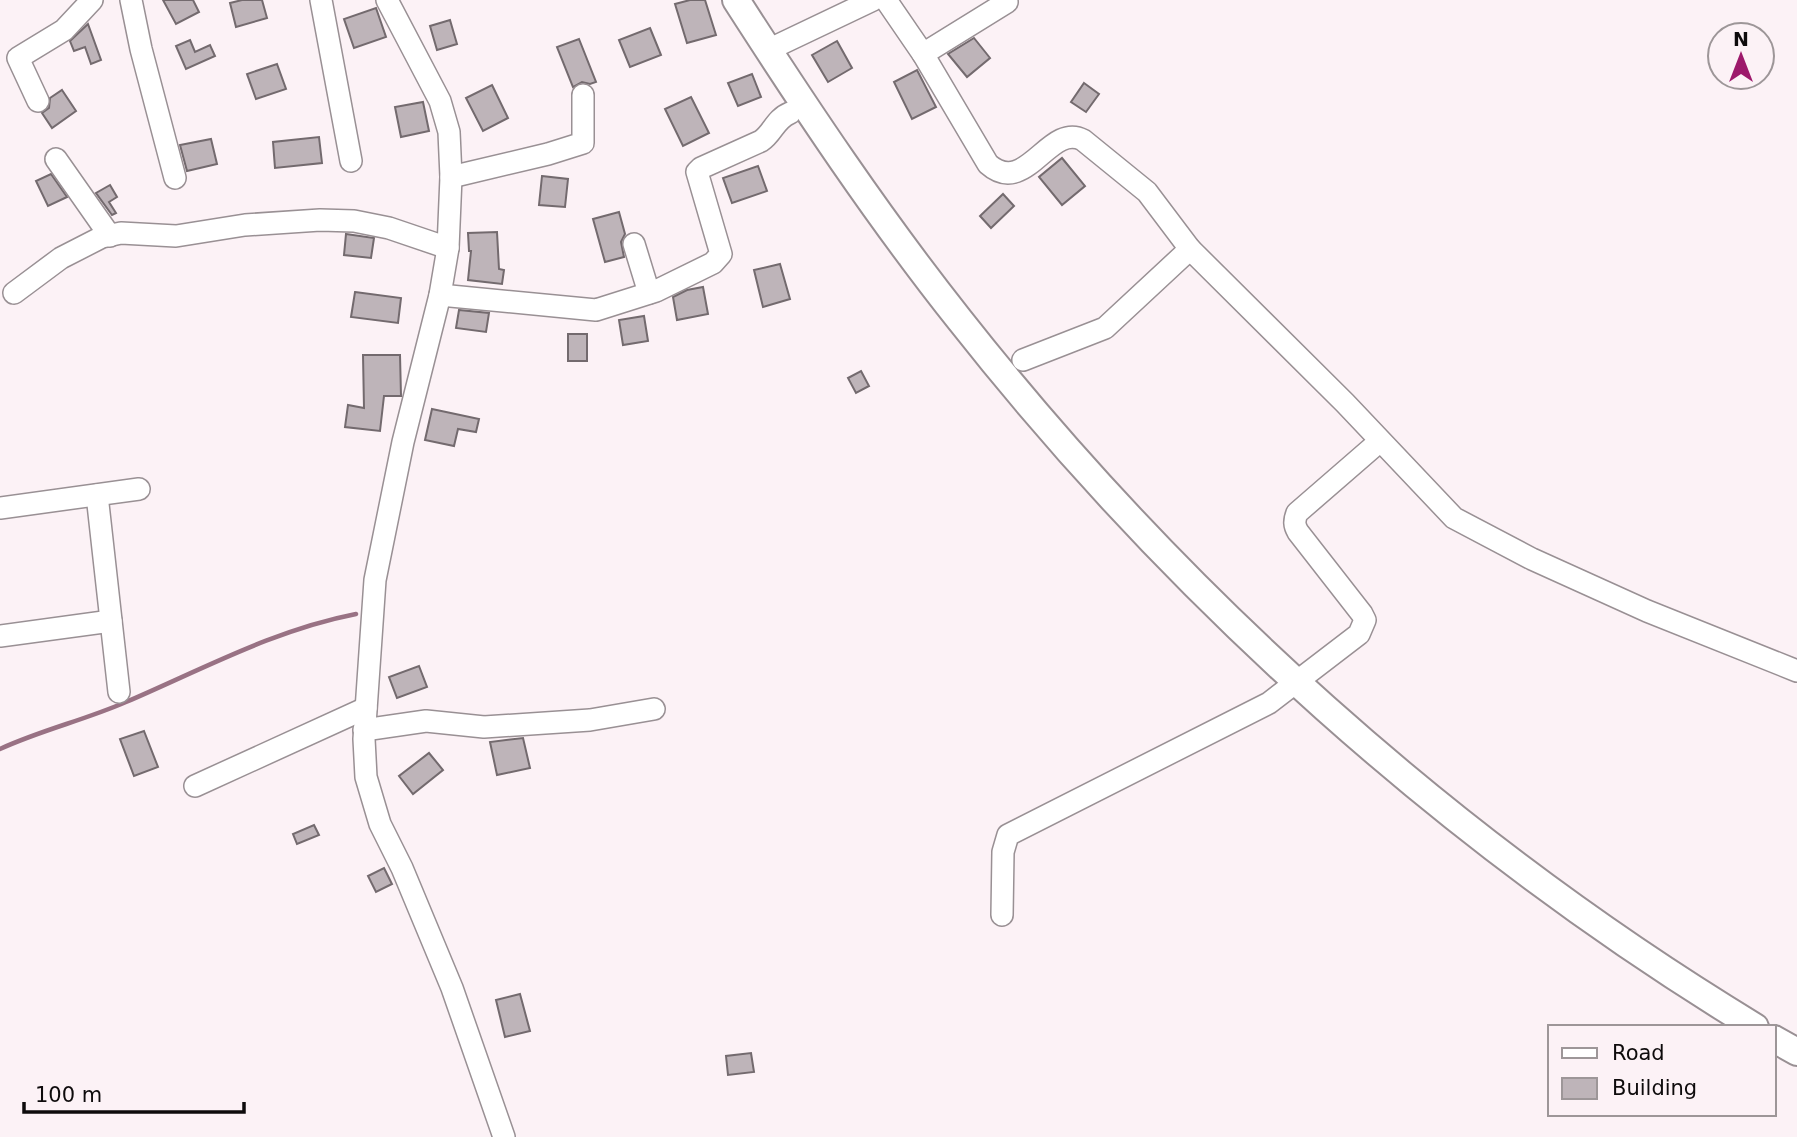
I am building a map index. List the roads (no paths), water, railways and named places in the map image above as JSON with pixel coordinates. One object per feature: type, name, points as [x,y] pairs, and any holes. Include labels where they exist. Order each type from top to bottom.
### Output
[{"type":"main road","points":[[717,0],[790,113],[898,266],[998,393],[1059,464],[1151,562],[1291,687],[1507,856],[1606,929],[1752,1025]]},
{"type":"main road","points":[[736,0],[871,202],[1010,382],[1117,503],[1291,687],[1400,793],[1608,950],[1721,1025]]},
{"type":"main road","points":[[1776,1040],[1797,1052]]},
{"type":"main road","points":[[1776,1059],[1797,1072]]},
{"type":"street","points":[[38,100],[18,58],[64,30],[92,0]]},
{"type":"street","points":[[131,0],[175,178]]},
{"type":"street","points":[[321,0],[351,161]]},
{"type":"street","points":[[387,0],[440,101],[449,132],[451,177],[448,248],[440,295],[403,442],[374,580],[365,730],[366,777],[380,824],[402,868],[452,988],[504,1137]]},
{"type":"street","points":[[768,50],[873,0]]},
{"type":"street","points":[[886,0],[923,54],[988,164],[1003,174],[1020,170],[1063,139],[1079,137],[1147,192],[1190,249],[1345,403],[1454,518],[1647,611],[1797,671]]},
{"type":"street","points":[[923,54],[1007,2]]},
{"type":"street","points":[[451,177],[583,143],[583,95]]},
{"type":"street","points":[[440,295],[586,310],[605,309],[649,293],[713,263],[721,254],[697,172],[761,141],[770,135],[775,123],[790,113]]},
{"type":"street","points":[[56,159],[110,236]]},
{"type":"street","points":[[14,293],[61,258],[110,236],[142,233],[176,236],[245,225],[320,220],[354,221],[388,228],[448,248]]},
{"type":"street","points":[[634,244],[649,293]]},
{"type":"street","points":[[1023,360],[1105,328],[1190,249]]},
{"type":"street","points":[[1002,915],[1005,839],[1008,835],[1269,703],[1359,634],[1365,620],[1294,526],[1297,513],[1380,441]]},
{"type":"street","points":[[0,508],[139,489]]},
{"type":"street","points":[[97,495],[119,692]]},
{"type":"street","points":[[0,636],[111,621]]},
{"type":"street","points":[[195,786],[366,708]]},
{"type":"street","points":[[365,730],[426,721],[484,727],[590,720],[654,709]]},
{"type":"waterway","points":[[0,749],[110,708],[267,640],[356,614]]}]
